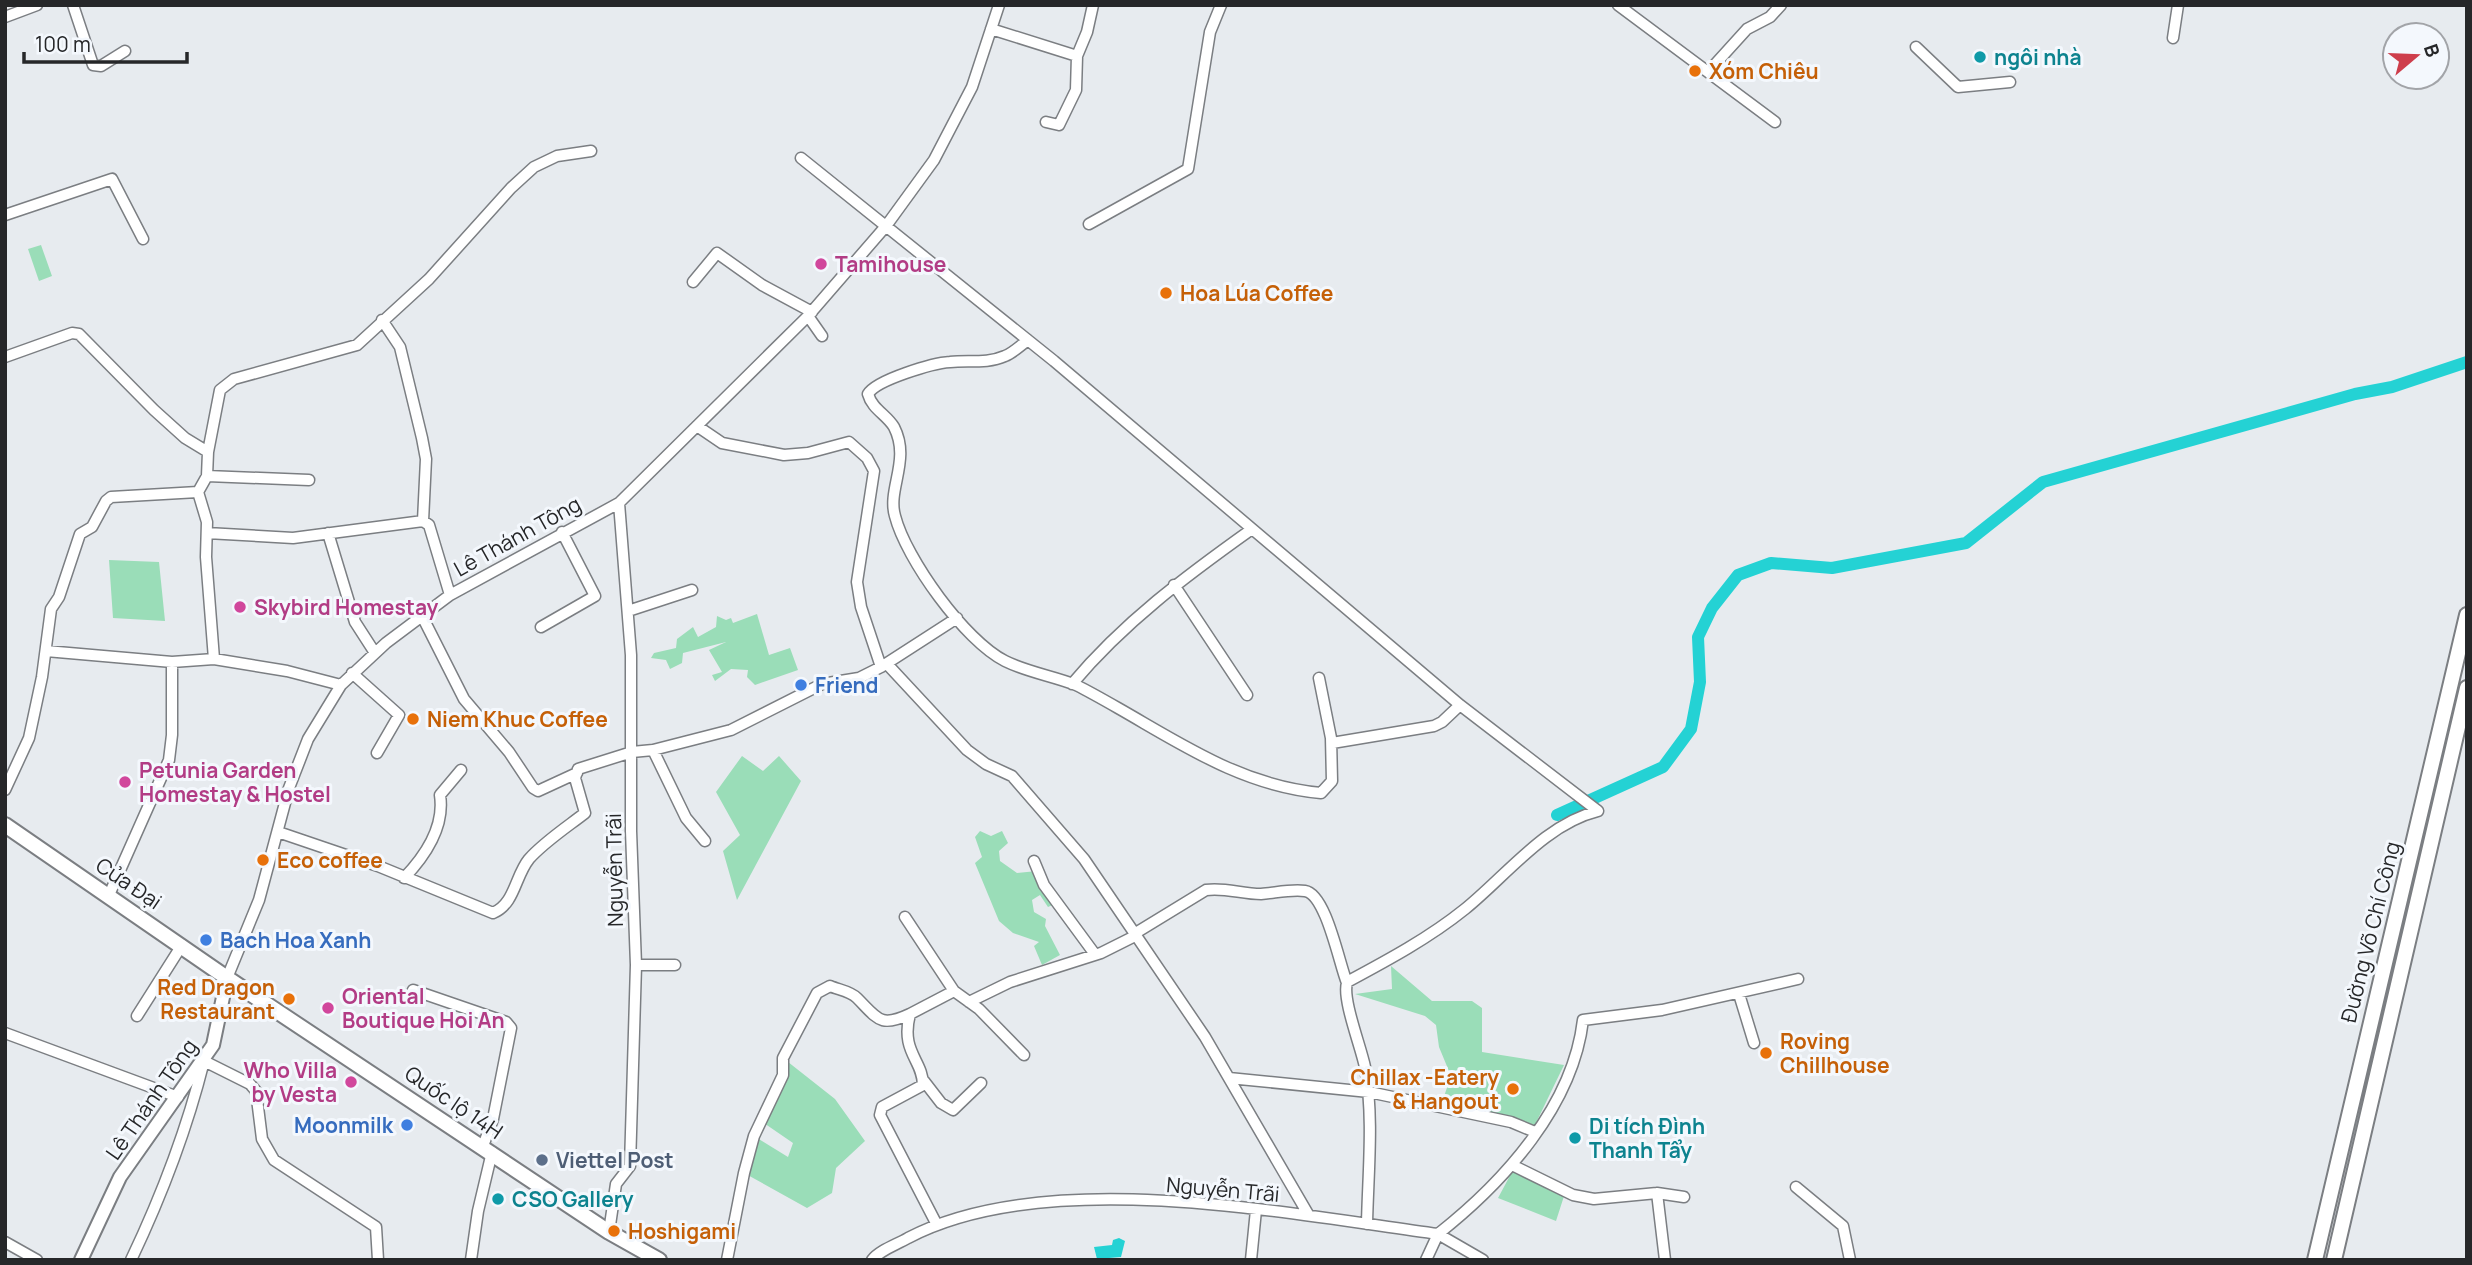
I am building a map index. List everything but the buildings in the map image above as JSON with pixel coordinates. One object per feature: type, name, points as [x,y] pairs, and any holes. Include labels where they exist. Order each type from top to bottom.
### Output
[{"type":"main road","name":"Đường Võ Chí Công","points":[[2315,1260],[2467,615]]},
{"type":"main road","name":"Đường Võ Chí Công","points":[[2334,1260],[2467,688]]},
{"type":"main road","name":"Cửa Đại","points":[[5,825],[227,978]]},
{"type":"main road","name":"Quốc lộ 14H","points":[[227,978],[609,1232],[659,1260]]},
{"type":"street","points":[[5,17],[37,5]]},
{"type":"street","points":[[73,5],[93,65],[101,66],[125,51]]},
{"type":"street","name":"Lê Thánh Tông","points":[[81,1260],[120,1177],[213,1045],[227,978],[258,900],[289,788],[308,739],[341,685],[375,653],[450,595],[619,503],[810,314],[886,226],[933,160],[972,87],[999,5]]},
{"type":"street","points":[[1046,122],[1059,125],[1076,90],[1076,55],[1087,32],[1093,5]]},
{"type":"street","points":[[1089,223],[1188,169],[1210,32],[1221,5]]},
{"type":"street","points":[[1618,5],[1775,122]]},
{"type":"street","points":[[1708,72],[1747,29],[1770,17],[1781,5]]},
{"type":"street","points":[[2173,38],[2178,5]]},
{"type":"street","points":[[991,29],[1076,55]]},
{"type":"street","points":[[1916,47],[1958,87],[2010,82]]},
{"type":"street","points":[[214,659],[208,522],[198,492],[207,477],[208,452],[220,390],[225,384],[357,345],[429,279],[511,188],[534,167],[557,156],[591,151]]},
{"type":"street","points":[[801,158],[1028,340],[1460,705],[1598,811],[1561,828],[1465,909],[1418,942],[1347,982]]},
{"type":"street","points":[[5,215],[113,178],[143,239]]},
{"type":"street","points":[[693,282],[716,253],[810,314],[822,335]]},
{"type":"street","points":[[382,320],[400,347],[424,449],[423,521]]},
{"type":"street","points":[[5,357],[72,333],[79,334],[154,410],[185,438],[208,452]]},
{"type":"street","points":[[1028,340],[1005,356],[973,363],[950,362],[932,366],[879,385],[869,394],[874,407],[894,427],[901,456],[894,513],[897,521],[916,562],[957,618],[1007,662],[1072,684],[1198,756],[1238,774],[1321,793],[1332,781],[1332,743],[1319,678]]},
{"type":"street","points":[[697,426],[722,443],[784,455],[808,453],[849,442],[867,458],[874,471],[858,582],[861,607],[884,665],[967,750],[986,764],[1012,776],[1084,859],[1205,1037],[1308,1214]]},
{"type":"street","points":[[207,477],[309,480]]},
{"type":"street","points":[[5,790],[29,738],[46,651],[51,609],[59,597],[79,536],[94,526],[106,500],[116,496],[198,492]]},
{"type":"street","name":"Nguyễn Trãi","points":[[609,1232],[615,1184],[630,1166],[636,965],[628,611],[619,503]]},
{"type":"street","points":[[207,533],[273,538],[423,521],[429,525],[450,595]]},
{"type":"street","points":[[1072,684],[1101,649],[1174,585],[1252,529]]},
{"type":"street","points":[[541,627],[595,596],[562,532]]},
{"type":"street","points":[[328,533],[355,622],[375,653]]},
{"type":"street","points":[[1174,585],[1247,695]]},
{"type":"street","points":[[628,611],[692,590]]},
{"type":"street","points":[[422,616],[464,699],[538,791],[577,773],[578,769],[589,764],[731,730],[822,684],[859,678],[957,618]]},
{"type":"street","points":[[46,651],[172,662],[214,659],[287,671],[341,685]]},
{"type":"street","points":[[109,895],[169,760],[172,662]]},
{"type":"street","points":[[352,673],[399,715],[377,753]]},
{"type":"street","points":[[1332,743],[1434,726],[1455,712],[1460,705]]},
{"type":"street","points":[[653,750],[686,818],[705,841]]},
{"type":"street","points":[[404,878],[423,859],[443,813],[440,795],[461,770]]},
{"type":"street","points":[[278,832],[493,913],[502,909],[530,858],[585,813],[577,773]]},
{"type":"street","points":[[1034,861],[1044,885],[1094,953]]},
{"type":"street","points":[[969,1002],[1010,982],[1094,953],[1101,953],[1206,890],[1216,888],[1246,894],[1304,891],[1316,897],[1326,914],[1347,982],[1346,992],[1360,1043],[1369,1092],[1367,1224]]},
{"type":"street","points":[[905,917],[954,991],[1024,1055]]},
{"type":"street","points":[[138,1016],[182,945]]},
{"type":"street","points":[[636,965],[675,964]]},
{"type":"street","points":[[1426,1260],[1438,1234],[1512,1165],[1535,1132],[1567,1079],[1583,1020],[1662,1010],[1739,995],[1798,979]]},
{"type":"street","points":[[727,1260],[754,1136],[783,1075],[783,1058],[817,993],[830,986],[846,992],[883,1021],[893,1022],[954,991]]},
{"type":"street","points":[[414,990],[506,1022],[511,1028],[487,1149],[471,1260]]},
{"type":"street","points":[[1739,995],[1754,1043]]},
{"type":"street","points":[[911,1014],[906,1030],[908,1043],[924,1081],[941,1103],[953,1110],[981,1083]]},
{"type":"street","points":[[5,1033],[178,1097]]},
{"type":"street","points":[[131,1260],[172,1160],[195,1096],[204,1061],[250,1084],[256,1091],[262,1139],[274,1160],[376,1227],[378,1260]]},
{"type":"street","points":[[1229,1078],[1369,1092],[1511,1122],[1535,1132]]},
{"type":"street","points":[[924,1081],[912,1093],[882,1107],[880,1115],[936,1223]]},
{"type":"street","points":[[1512,1165],[1573,1195],[1594,1199],[1657,1193],[1684,1197]]},
{"type":"street","points":[[1796,1187],[1843,1226],[1850,1260]]},
{"type":"street","points":[[1657,1193],[1665,1260]]},
{"type":"street","name":"Nguyễn Trãi","points":[[872,1260],[936,1223],[997,1206],[1028,1202],[1142,1201],[1308,1217],[1308,1214],[1438,1234]]},
{"type":"street","points":[[1251,1260],[1256,1210]]},
{"type":"street","points":[[1438,1234],[1483,1260]]},
{"type":"street","points":[[5,1242],[37,1260]]},
{"type":"green space","points":[[41,245],[52,276],[39,281],[28,249]]},
{"type":"green space","points":[[109,560],[159,562],[165,621],[113,618]]},
{"type":"green space","points":[[757,614],[769,655],[790,648],[798,670],[755,685],[747,677],[748,670],[731,669],[715,681],[712,675],[722,672],[709,650],[726,642],[683,653],[682,663],[670,669],[666,660],[651,658],[654,653],[676,648],[677,639],[693,627],[698,637],[716,627],[717,616],[726,620],[731,618],[733,623]]},
{"type":"green space","points":[[742,756],[763,771],[779,756],[801,781],[737,900],[723,851],[740,835],[716,792]]},
{"type":"green space","points":[[980,831],[991,836],[1002,831],[1008,843],[999,851],[1000,861],[1017,873],[1037,871],[1057,903],[1048,907],[1040,895],[1032,900],[1034,912],[1046,919],[1045,926],[1060,955],[1042,965],[1034,946],[1039,942],[1013,933],[999,921],[975,863],[982,857],[975,837]]},
{"type":"green space","points":[[1391,966],[1432,1001],[1472,1001],[1482,1008],[1482,1052],[1564,1065],[1533,1129],[1440,1108],[1451,1076],[1439,1047],[1436,1025],[1425,1016],[1355,994],[1392,989]]},
{"type":"green space","points":[[783,1058],[835,1099],[865,1141],[836,1168],[832,1193],[807,1208],[744,1173],[754,1136],[788,1157],[793,1143],[761,1121]]},
{"type":"green space","points":[[1513,1170],[1565,1193],[1556,1221],[1498,1198]]},
{"type":"water","points":[[1119,1238],[1125,1241],[1121,1257],[1097,1259],[1094,1247],[1112,1245],[1113,1240]]},
{"type":"waterway","points":[[1557,815],[1663,767],[1691,729],[1700,682],[1698,637],[1712,608],[1738,575],[1771,563],[1832,568],[1966,543],[2043,482],[2355,394],[2392,387],[2467,362]]},
{"type":"place","name":"ngôi nhà","points":[[1980,57]]},
{"type":"place","name":"Xóm Chiêu","points":[[1695,71]]},
{"type":"place","name":"Tamihouse","points":[[821,264]]},
{"type":"place","name":"Hoa Lúa Coffee","points":[[1166,293]]},
{"type":"place","name":"Skybird Homestay","points":[[240,607]]},
{"type":"place","name":"Friend","points":[[801,685]]},
{"type":"place","name":"Niem Khuc Coffee","points":[[413,719]]},
{"type":"place","name":"Petunia Garden Homestay & Hostel","points":[[125,782]]},
{"type":"place","name":"Eco coffee","points":[[263,860]]},
{"type":"place","name":"Bach Hoa Xanh","points":[[206,940]]},
{"type":"place","name":"Red Dragon Restaurant","points":[[289,999]]},
{"type":"place","name":"Oriental Boutique Hoi An","points":[[328,1008]]},
{"type":"place","name":"Roving Chillhouse","points":[[1766,1053]]},
{"type":"place","name":"Who Villa by Vesta","points":[[351,1082]]},
{"type":"place","name":"Chillax -Eatery & Hangout","points":[[1513,1089]]},
{"type":"place","name":"Moonmilk","points":[[407,1125]]},
{"type":"place","name":"Di tích Đình Thanh Tẩy","points":[[1575,1138]]},
{"type":"place","name":"Viettel Post","points":[[542,1160]]},
{"type":"place","name":"CSO Gallery","points":[[498,1199]]},
{"type":"place","name":"Hoshigami","points":[[614,1231]]}]
